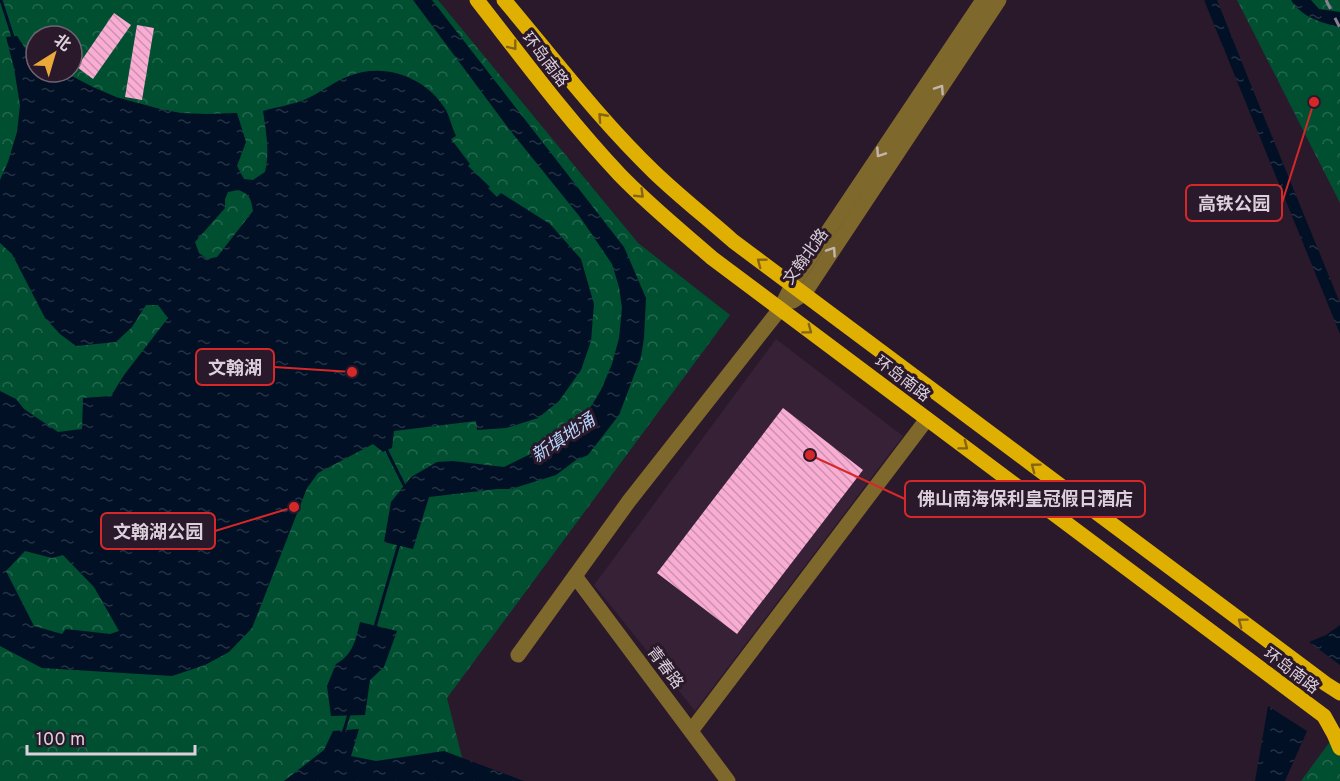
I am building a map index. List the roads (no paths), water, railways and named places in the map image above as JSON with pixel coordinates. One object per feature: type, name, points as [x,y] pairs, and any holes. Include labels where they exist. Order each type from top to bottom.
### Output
[{"type":"main road","name":"环岛南路","points":[[477,0],[560,107],[622,177],[712,258],[1323,717],[1340,748]]},
{"type":"main road","name":"环岛南路","points":[[504,0],[593,107],[655,172],[733,241],[1340,693]]},
{"type":"main road","points":[[1323,717],[1340,717]]},
{"type":"street","name":"文翰北路","points":[[798,290],[983,0]]},
{"type":"street","name":"文翰北路","points":[[518,655],[629,501],[780,309],[798,290],[999,0]]},
{"type":"street","points":[[691,731],[927,419]]},
{"type":"street","name":"青春路","points":[[575,576],[728,781]]},
{"type":"water","points":[[413,0],[432,0],[624,247],[646,298],[641,357],[619,415],[588,455],[576,460],[556,475],[511,489],[429,497],[413,549],[384,542],[391,502],[411,477],[437,462],[453,461],[504,467],[551,444],[587,413],[601,390],[612,364],[619,338],[622,308],[612,264],[580,217],[509,129]]},
{"type":"water","points":[[1204,0],[1217,0],[1340,303],[1340,334]]},
{"type":"water","points":[[1291,0],[1311,0],[1319,9],[1340,12],[1340,27],[1306,15]]},
{"type":"water","points":[[17,36],[24,46],[24,84],[84,82],[116,97],[160,109],[181,113],[237,113],[246,142],[237,166],[244,179],[253,180],[265,172],[267,142],[263,111],[304,100],[343,78],[363,72],[390,72],[416,81],[438,98],[446,110],[456,136],[451,139],[470,164],[468,166],[490,187],[488,188],[497,197],[501,193],[550,224],[581,259],[594,304],[591,341],[581,370],[559,401],[538,418],[506,428],[477,430],[476,421],[394,431],[392,448],[383,452],[373,444],[318,473],[307,488],[252,628],[229,652],[205,665],[172,676],[42,668],[0,646],[0,391],[16,399],[24,409],[58,432],[82,429],[83,398],[111,396],[124,375],[168,318],[158,305],[146,305],[132,327],[116,342],[76,346],[60,334],[45,318],[12,254],[0,243],[0,180],[17,132],[20,105],[6,37]],"holes":[[[238,190],[245,193],[252,203],[253,211],[217,257],[207,259],[199,253],[195,242],[225,208],[228,192]],[[25,551],[52,558],[63,555],[94,587],[119,631],[110,634],[66,629],[62,634],[34,626],[6,571]]]},
{"type":"water","points":[[360,622],[397,631],[384,667],[370,680],[365,715],[331,716],[327,686],[336,664],[353,646]]},
{"type":"water","points":[[1340,625],[1340,665],[1309,642],[1326,635]]},
{"type":"water","points":[[1268,706],[1307,731],[1285,781],[1255,781]]},
{"type":"water","points":[[359,729],[351,756],[376,761],[444,751],[524,781],[284,781],[324,750],[333,731]]},
{"type":"waterway","points":[[1,0],[13,37]]},
{"type":"waterway","points":[[387,451],[405,487]]},
{"type":"waterway","name":"新填地涌","points":[[375,627],[399,544]]},
{"type":"waterway","name":"新填地涌","points":[[343,734],[349,714]]},
{"type":"railway","points":[[1326,0],[1340,28]]},
{"type":"place","name":"高铁公园","points":[[1314,102]]},
{"type":"place","name":"文翰湖","points":[[352,372]]},
{"type":"place","name":"佛山南海保利皇冠假日酒店","points":[[810,455]]},
{"type":"place","name":"文翰湖公园","points":[[294,507]]}]
